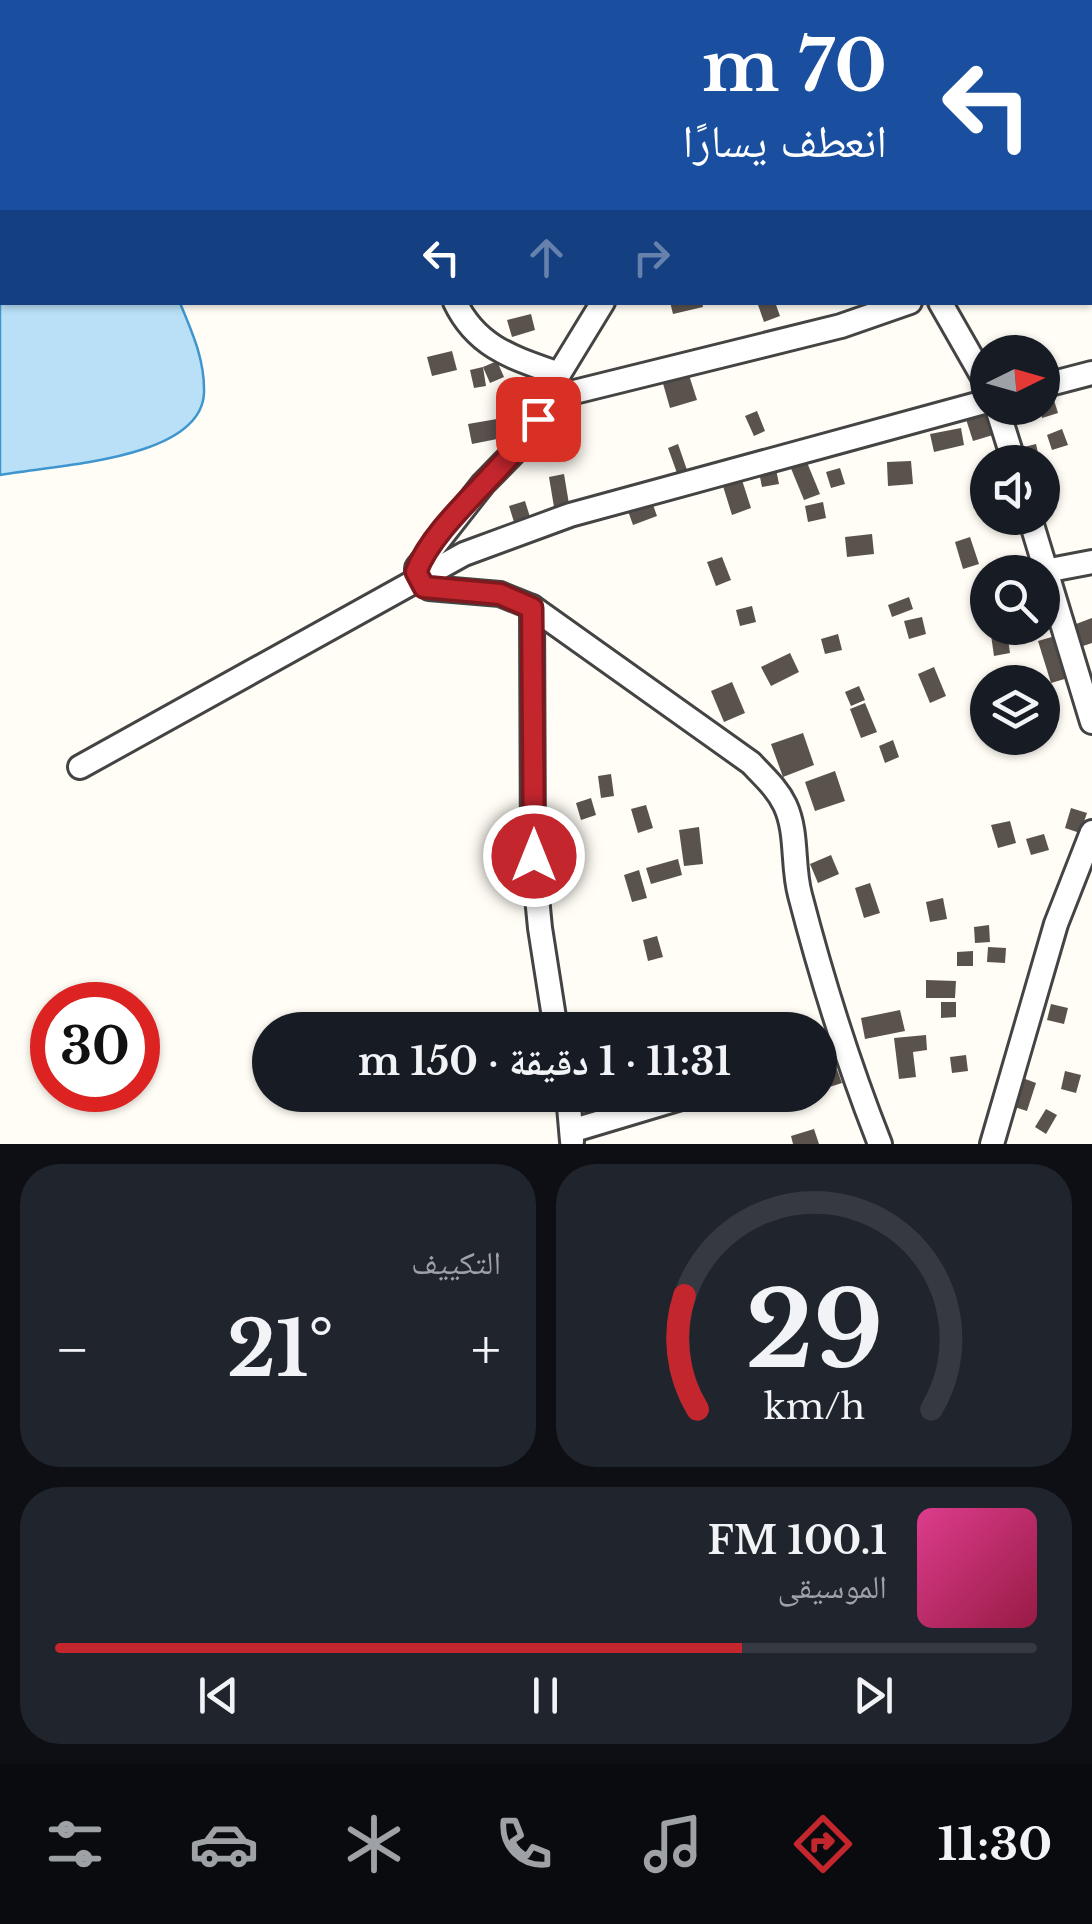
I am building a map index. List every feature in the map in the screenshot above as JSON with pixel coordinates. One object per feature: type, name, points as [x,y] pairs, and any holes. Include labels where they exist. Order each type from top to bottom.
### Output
[{"type":"street","points":[[457,305],[473,332],[486,344],[558,374]]},
{"type":"street","points":[[418,578],[419,564],[483,484],[525,441],[550,398],[558,374],[601,305]]},
{"type":"street","points":[[550,398],[841,326],[901,305]]},
{"type":"street","points":[[942,305],[970,355]]},
{"type":"street","points":[[1060,381],[1092,373]]},
{"type":"street","points":[[80,767],[464,554],[570,514],[970,406]]},
{"type":"street","points":[[1060,568],[1092,562]]},
{"type":"street","points":[[418,578],[429,588],[500,594],[532,608],[751,764],[771,783],[785,804],[792,826],[794,874],[843,1048],[880,1144]]},
{"type":"street","points":[[532,608],[534,856],[553,1012]]},
{"type":"street","points":[[1060,619],[1092,722]]},
{"type":"street","points":[[992,1144],[1056,924],[1092,832]]},
{"type":"street","points":[[837,1050],[843,1048]]},
{"type":"street","points":[[570,1112],[573,1137],[643,1112]]},
{"type":"water","points":[[0,305],[181,305],[200,358],[204,393],[196,416],[178,433],[120,456],[0,475]]},
{"type":"building","points":[[671,305],[703,305],[703,307],[673,314]]},
{"type":"building","points":[[758,305],[776,305],[780,316],[764,322]]},
{"type":"building","points":[[531,314],[535,330],[512,337],[507,320]]},
{"type":"building","points":[[452,351],[457,370],[432,376],[427,357]]},
{"type":"building","points":[[497,361],[504,377],[490,383],[483,367]]},
{"type":"building","points":[[483,367],[486,386],[474,388],[470,370]]},
{"type":"building","points":[[688,372],[697,400],[670,408],[662,380]]},
{"type":"building","points":[[757,411],[765,431],[754,436],[745,416]]},
{"type":"building","points":[[970,414],[970,425],[990,425],[993,435],[973,441],[965,416]]},
{"type":"building","points":[[514,416],[517,435],[472,444],[468,424]]},
{"type":"building","points":[[961,428],[964,445],[934,452],[930,434]]},
{"type":"building","points":[[1062,429],[1068,445],[1050,445],[1047,435]]},
{"type":"building","points":[[678,444],[687,470],[677,473],[668,448]]},
{"type":"building","points":[[806,460],[820,494],[804,500],[790,466]]},
{"type":"building","points":[[911,461],[913,484],[888,486],[887,462]]},
{"type":"building","points":[[840,468],[845,484],[831,488],[826,472]]},
{"type":"building","points":[[776,469],[779,484],[762,487],[759,472]]},
{"type":"building","points":[[564,474],[569,504],[554,507],[549,477]]},
{"type":"building","points":[[741,477],[751,508],[732,515],[722,483]]},
{"type":"building","points":[[525,501],[530,517],[514,522],[509,506]]},
{"type":"building","points":[[652,502],[657,516],[633,525],[628,511]]},
{"type":"building","points":[[823,502],[826,518],[808,522],[805,506]]},
{"type":"building","points":[[872,534],[874,554],[847,557],[845,537]]},
{"type":"building","points":[[970,537],[976,555],[970,555],[970,567],[963,569],[955,542]]},
{"type":"building","points":[[722,557],[731,580],[716,586],[707,562]]},
{"type":"building","points":[[909,597],[913,609],[892,617],[888,605]]},
{"type":"building","points":[[752,606],[756,622],[740,626],[736,610]]},
{"type":"building","points":[[922,617],[926,634],[909,639],[904,621]]},
{"type":"building","points":[[1092,618],[1092,643],[1083,646],[1076,624]]},
{"type":"building","points":[[838,634],[842,650],[825,654],[821,639]]},
{"type":"building","points":[[992,645],[1009,645],[1010,653],[994,656]]},
{"type":"building","points":[[1039,645],[1058,645],[1068,678],[1060,680],[1060,665],[1045,665]]},
{"type":"building","points":[[790,653],[799,672],[771,686],[761,667]]},
{"type":"building","points":[[934,667],[946,696],[930,703],[918,674]]},
{"type":"building","points":[[732,682],[745,713],[724,722],[711,691]]},
{"type":"building","points":[[859,686],[865,700],[851,706],[845,692]]},
{"type":"building","points":[[865,703],[877,732],[861,738],[850,709]]},
{"type":"building","points":[[803,733],[814,765],[783,777],[771,744]]},
{"type":"building","points":[[893,740],[899,757],[885,763],[879,746]]},
{"type":"building","points":[[835,771],[845,801],[815,811],[805,782]]},
{"type":"building","points":[[611,774],[614,796],[601,798],[598,776]]},
{"type":"building","points":[[591,798],[596,815],[581,820],[576,803]]},
{"type":"building","points":[[646,805],[653,828],[638,833],[631,809]]},
{"type":"building","points":[[1071,808],[1087,813],[1080,833],[1065,828]]},
{"type":"building","points":[[1010,821],[1016,843],[998,848],[991,825]]},
{"type":"building","points":[[699,827],[703,864],[684,866],[679,830]]},
{"type":"building","points":[[1044,834],[1049,850],[1031,855],[1026,839]]},
{"type":"building","points":[[831,855],[839,874],[818,883],[810,864]]},
{"type":"building","points":[[678,859],[682,875],[651,884],[646,868]]},
{"type":"building","points":[[639,870],[647,898],[632,902],[624,875]]},
{"type":"building","points":[[870,883],[880,913],[864,918],[855,888]]},
{"type":"building","points":[[943,898],[947,919],[930,922],[926,902]]},
{"type":"building","points":[[989,925],[990,942],[975,943],[974,927]]},
{"type":"building","points":[[657,936],[663,957],[648,961],[643,940]]},
{"type":"building","points":[[988,947],[1006,948],[1005,963],[987,962]]},
{"type":"building","points":[[973,951],[973,966],[957,966],[957,952]]},
{"type":"building","points":[[926,980],[956,981],[955,998],[926,998]]},
{"type":"building","points":[[941,1002],[956,1002],[956,1017],[941,1018]]},
{"type":"building","points":[[1051,1004],[1068,1008],[1064,1024],[1047,1020]]},
{"type":"building","points":[[900,1010],[905,1031],[865,1039],[861,1018]]},
{"type":"building","points":[[926,1035],[927,1050],[913,1052],[916,1077],[899,1079],[894,1038]]},
{"type":"building","points":[[966,1055],[968,1071],[952,1073],[950,1057]]},
{"type":"building","points":[[1065,1071],[1081,1075],[1076,1093],[1061,1089]]},
{"type":"building","points":[[1020,1077],[1036,1083],[1027,1111],[1011,1106]]},
{"type":"building","points":[[1046,1109],[1057,1115],[1046,1134],[1035,1127]]},
{"type":"building","points":[[814,1129],[819,1144],[793,1144],[791,1136]]},
{"type":"route","points":[[534,856],[532,608],[500,594],[424,587],[416,568],[483,484],[525,441],[538,419]]}]
